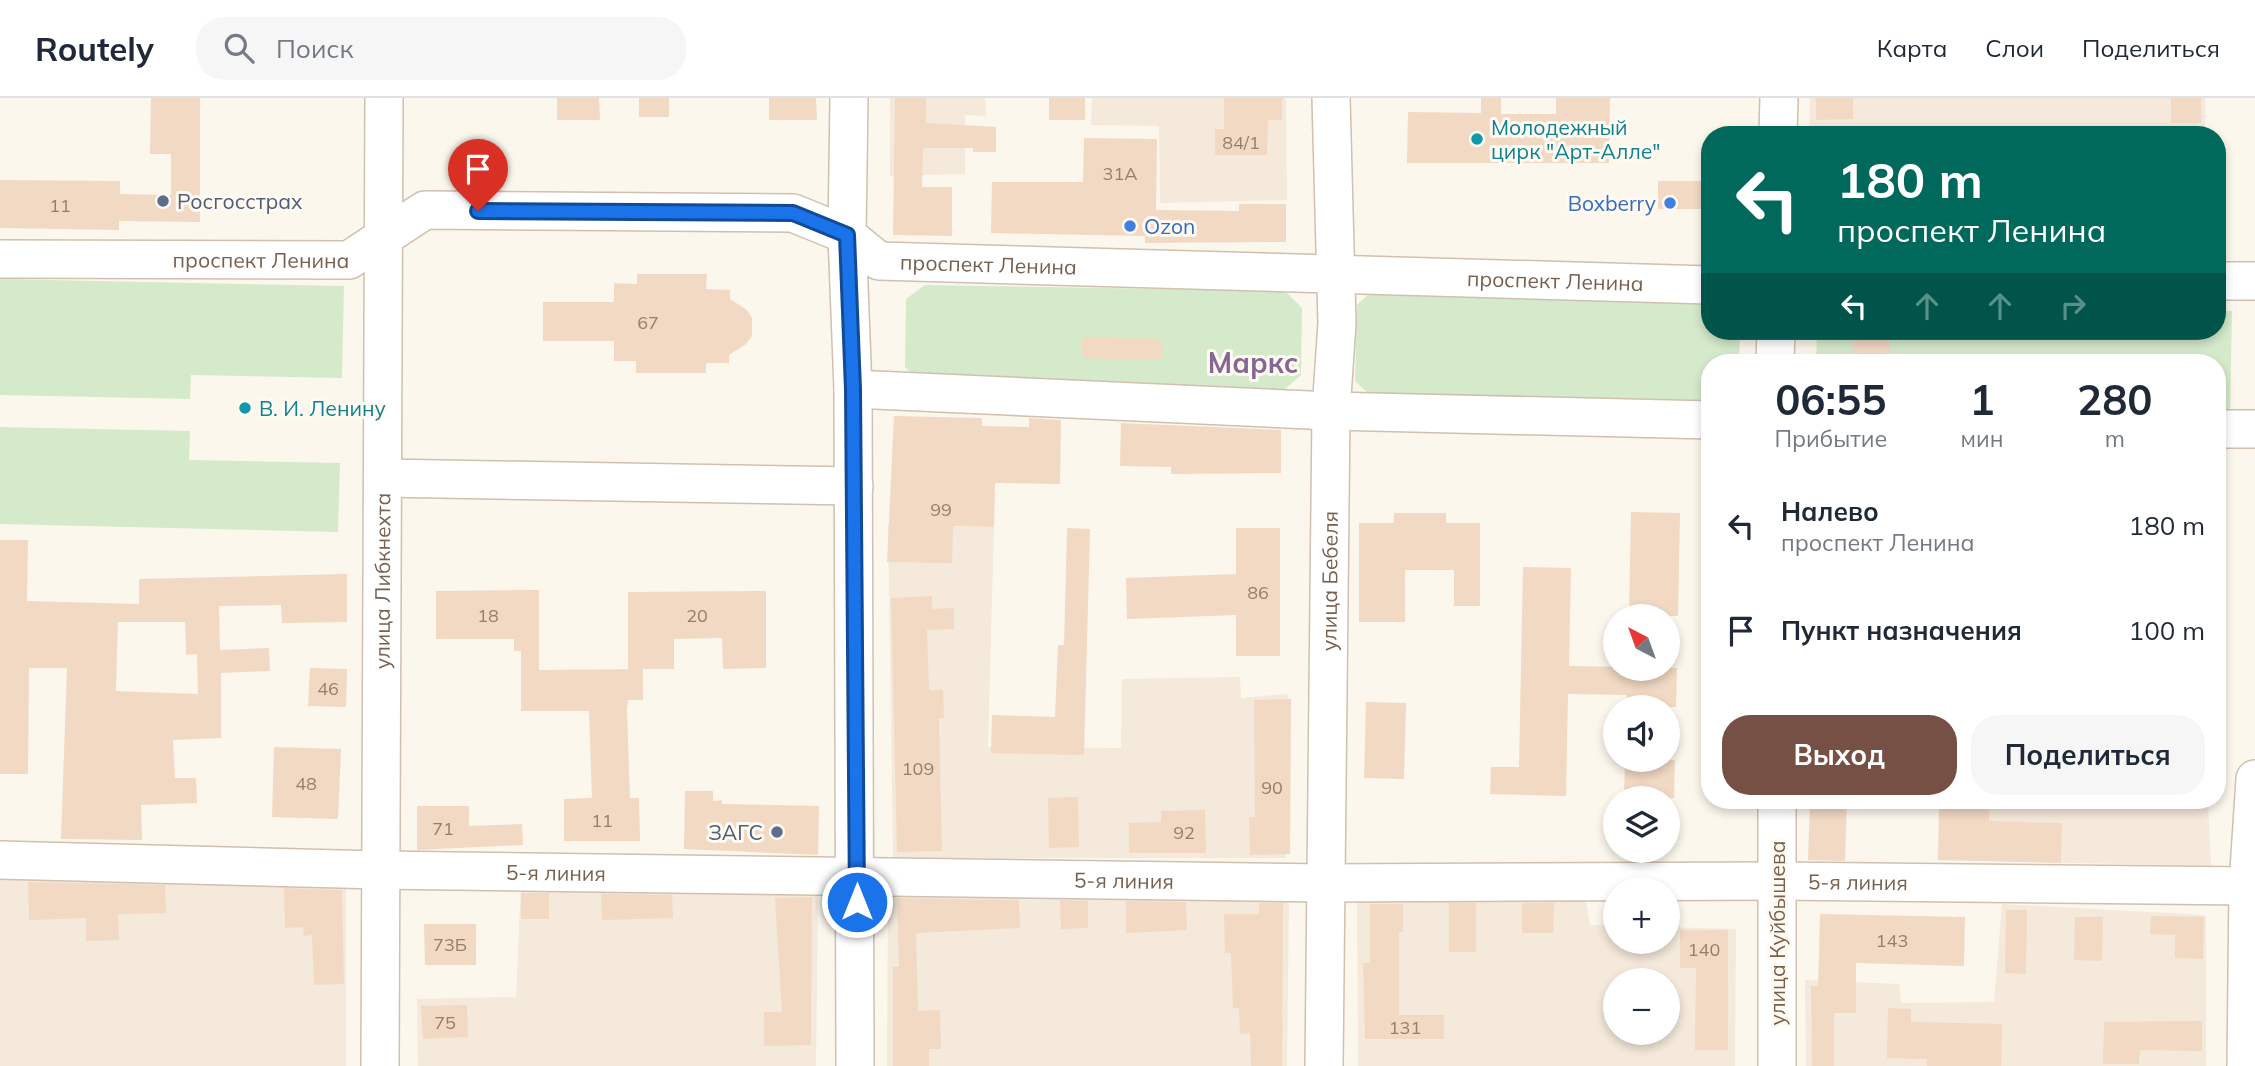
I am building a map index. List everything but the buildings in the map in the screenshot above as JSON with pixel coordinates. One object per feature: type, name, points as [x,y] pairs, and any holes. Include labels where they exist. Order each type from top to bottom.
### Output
[{"type":"street","name":"улица Либкнехта","points":[[380,1066],[384,98]]},
{"type":"street","points":[[849,98],[847,235],[853,389],[857,875],[855,1066]]},
{"type":"street","name":"улица Бебеля","points":[[1324,1066],[1331,411],[1337,323],[1331,98]]},
{"type":"street","points":[[1778,126],[1779,98]]},
{"type":"street","name":"проспект Ленина","points":[[0,259],[349,260],[425,210],[793,213],[847,235],[879,261],[1334,272],[1701,285]]},
{"type":"street","points":[[2226,281],[2255,281]]},
{"type":"street","points":[[853,389],[1331,411],[1701,420]]},
{"type":"street","points":[[2226,429],[2255,429]]},
{"type":"street","points":[[383,478],[854,486]]},
{"type":"street","points":[[2246,1066],[2255,779]]},
{"type":"street","name":"улица Куйбышева","points":[[1777,809],[1777,1066]]},
{"type":"street","name":"5-я линия","points":[[0,860],[379,870],[1324,883],[2251,876]]},
{"type":"shaded area","points":[[890,98],[985,98],[986,116],[965,115],[965,174],[890,176]]},
{"type":"shaded area","points":[[1092,98],[1286,98],[1287,200],[1160,203],[1159,126],[1091,125]]},
{"type":"shaded area","points":[[1810,98],[2205,98],[2205,126],[1809,126]]},
{"type":"shaded area","points":[[888,525],[994,527],[988,747],[1121,748],[1122,679],[1240,677],[1241,698],[1288,694],[1286,858],[893,858]]},
{"type":"shaded area","points":[[1990,809],[2208,809],[2211,866],[1988,861]]},
{"type":"shaded area","points":[[0,873],[346,878],[346,1066],[0,1066]]},
{"type":"shaded area","points":[[521,884],[818,895],[816,1066],[418,1066],[417,999],[516,997]]},
{"type":"shaded area","points":[[888,888],[1289,899],[1287,1066],[887,1066]]},
{"type":"shaded area","points":[[1357,897],[1586,901],[1590,925],[1603,925],[1603,954],[1680,954],[1680,927],[1736,929],[1735,1066],[1358,1066]]},
{"type":"shaded area","points":[[2002,904],[2206,915],[2206,1066],[1806,1066],[1805,980],[1899,984],[1901,1003],[1994,1002]]},
{"type":"green space","points":[[0,279],[344,286],[342,378],[191,375],[190,399],[0,395]]},
{"type":"green space","points":[[925,285],[1285,291],[1302,308],[1301,375],[1284,390],[921,384],[905,367],[906,299]]},
{"type":"green space","points":[[1373,290],[1701,295],[1701,340],[1740,340],[1739,354],[1701,354],[1701,401],[1370,395],[1355,381],[1357,305]]},
{"type":"green space","points":[[2226,311],[2232,311],[2230,417],[2226,417],[2226,354],[1816,354],[1817,340],[2226,340]]},
{"type":"green space","points":[[0,427],[190,431],[189,460],[340,463],[338,532],[0,524]]},
{"type":"place","name":"Молодежный цирк \"Арт-Алле\"","points":[[1477,139]]},
{"type":"place","name":"Росгосстрах","points":[[163,201]]},
{"type":"place","name":"Boxberry","points":[[1670,203]]},
{"type":"place","name":"Ozon","points":[[1130,226]]},
{"type":"place","name":"В. И. Ленину","points":[[245,408]]},
{"type":"place","name":"ЗАГС","points":[[777,832]]},
{"type":"district","name":"Маркс","points":[[1253,362]]},
{"type":"route","points":[[478,211],[793,213],[847,235],[853,389],[857,902]]}]
